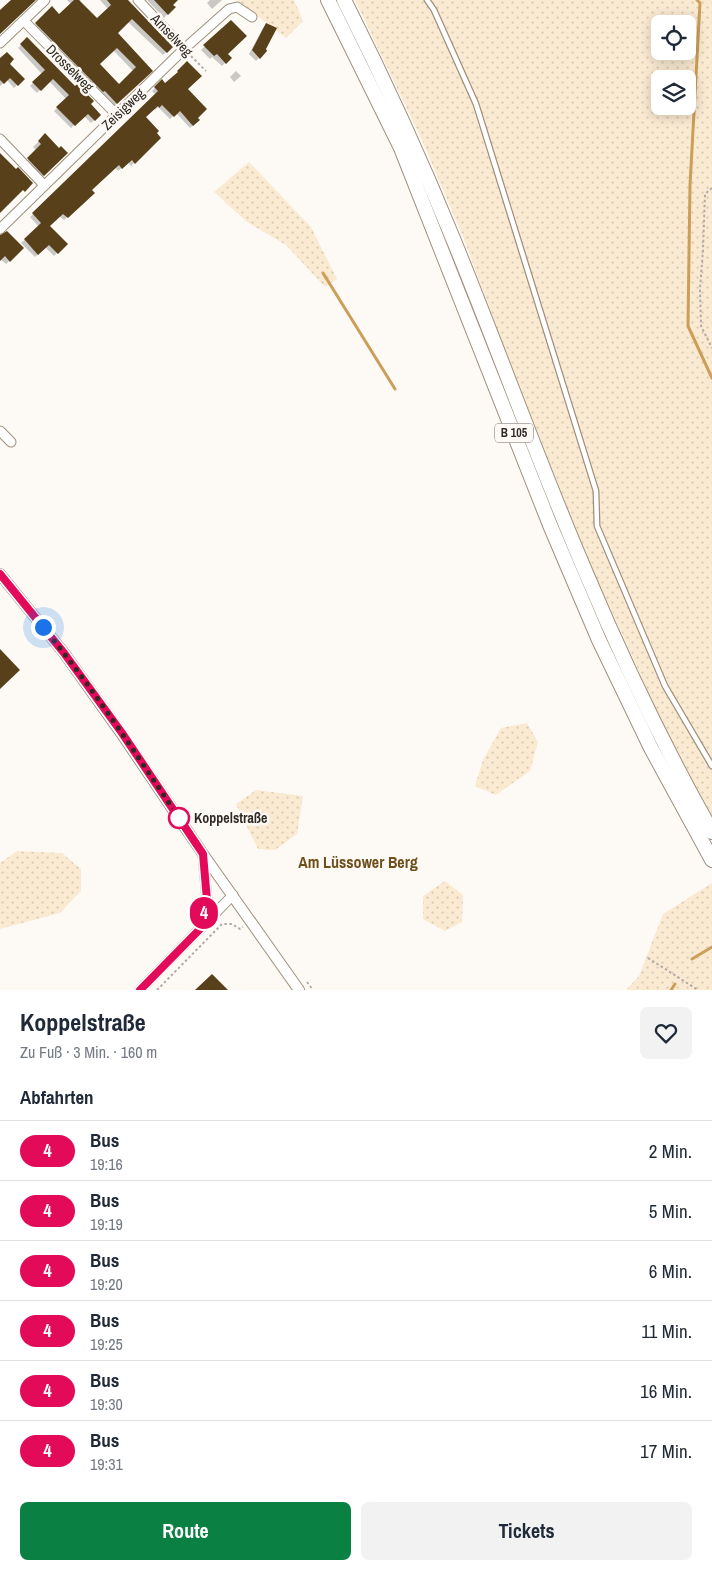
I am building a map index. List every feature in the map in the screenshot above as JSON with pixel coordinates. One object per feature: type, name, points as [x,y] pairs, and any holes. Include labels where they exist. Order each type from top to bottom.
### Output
[{"type":"highway","name":"B 105","points":[[328,0],[401,148],[550,525],[599,640],[651,748],[712,860]]},
{"type":"highway","name":"B 105","points":[[344,0],[411,140],[435,195],[558,505],[615,640],[661,736],[712,832]]},
{"type":"street","points":[[0,43],[45,0]]},
{"type":"street","name":"Amselweg","points":[[138,0],[184,48]]},
{"type":"street","name":"Zeisigweg","points":[[0,229],[184,48],[229,9],[237,7],[252,18]]},
{"type":"street","name":"Drosselweg","points":[[24,21],[117,115]]},
{"type":"street","points":[[0,140],[44,185]]},
{"type":"street","points":[[0,431],[11,442]]},
{"type":"street","points":[[0,574],[64,653],[122,733],[203,854],[299,990]]},
{"type":"street","points":[[200,929],[207,900],[203,854]]},
{"type":"street","points":[[140,990],[233,895]]},
{"type":"lane","points":[[427,0],[434,10],[476,104],[596,491],[597,526],[665,686],[712,766]]},
{"type":"path","name":"Amselweg","points":[[184,48],[206,71]]},
{"type":"path","points":[[712,188],[704,194],[704,249],[700,289],[701,326],[712,348]]},
{"type":"path","points":[[157,990],[222,924],[232,924],[240,929],[251,922]]},
{"type":"path","points":[[648,958],[698,990]]},
{"type":"shaded area","points":[[237,0],[294,0],[303,21],[286,38]]},
{"type":"shaded area","points":[[355,0],[712,0],[712,816],[667,733],[564,506],[463,237],[421,138]]},
{"type":"shaded area","points":[[249,162],[311,227],[337,279],[325,287],[286,245],[247,222],[214,192]]},
{"type":"shaded area","points":[[527,723],[538,742],[530,771],[496,795],[475,786],[483,760],[501,728]]},
{"type":"shaded area","points":[[256,790],[303,796],[297,834],[275,850],[258,849],[236,804]]},
{"type":"shaded area","points":[[17,851],[62,853],[81,869],[81,891],[60,913],[0,929],[0,863]]},
{"type":"shaded area","points":[[445,881],[463,895],[462,922],[445,931],[423,919],[423,896]]},
{"type":"shaded area","points":[[712,883],[712,990],[626,990],[639,976],[663,914]]},
{"type":"building","points":[[11,0],[36,0],[0,34],[0,10]]},
{"type":"building","points":[[74,0],[79,0],[97,18],[111,5],[107,0],[128,0],[173,47],[167,53],[132,19],[118,33],[153,71],[117,104],[35,23],[52,6],[59,14]],"holes":[[[117,48],[136,67],[119,84],[100,64]]]},
{"type":"building","points":[[154,0],[178,0],[173,5],[176,7],[168,15]]},
{"type":"building","points":[[231,20],[247,36],[228,54],[232,58],[226,64],[217,54],[214,56],[203,45]]},
{"type":"building","points":[[266,23],[277,28],[266,49],[267,51],[260,59],[252,50]]},
{"type":"building","points":[[27,37],[75,86],[77,84],[94,101],[91,104],[101,115],[95,121],[88,114],[75,126],[56,107],[69,95],[53,79],[41,91],[32,82],[45,70],[20,44]]},
{"type":"building","points":[[7,52],[14,59],[10,64],[25,79],[18,86],[10,78],[4,84],[0,80],[0,58]]},
{"type":"building","points":[[187,61],[202,76],[188,89],[207,109],[198,118],[200,120],[193,126],[180,111],[174,117],[162,105],[159,108],[158,106],[146,117],[159,131],[157,133],[161,138],[135,164],[132,160],[122,169],[119,165],[92,190],[95,193],[68,218],[63,214],[50,226],[68,244],[58,254],[49,245],[38,255],[24,239],[41,223],[32,213],[158,91],[154,87],[162,79],[165,83]]},
{"type":"building","points":[[45,133],[59,148],[61,146],[68,153],[44,176],[27,158],[41,144],[38,141]]},
{"type":"building","points":[[0,153],[16,169],[18,167],[33,183],[25,192],[23,190],[0,213]]},
{"type":"building","points":[[7,231],[24,248],[10,262],[5,256],[0,261],[0,235]]},
{"type":"building","points":[[0,649],[20,670],[0,689]]},
{"type":"building","points":[[212,974],[228,990],[195,990]]},
{"type":"waterway","points":[[697,0],[700,3],[690,185],[688,326],[712,378]]},
{"type":"waterway","points":[[323,273],[395,389]]},
{"type":"waterway","points":[[692,959],[712,947]]},
{"type":"waterway","points":[[671,990],[675,984]]},
{"type":"bus line","name":"4","points":[[0,574],[64,653],[122,733],[203,854],[207,900],[200,929],[140,990]]},
{"type":"place","name":"Koppelstraße","points":[[179,818]]},
{"type":"district","name":"Am Lüssower Berg","points":[[358,862]]},
{"type":"route","points":[[43,627],[122,733],[183,824],[179,818]]}]
